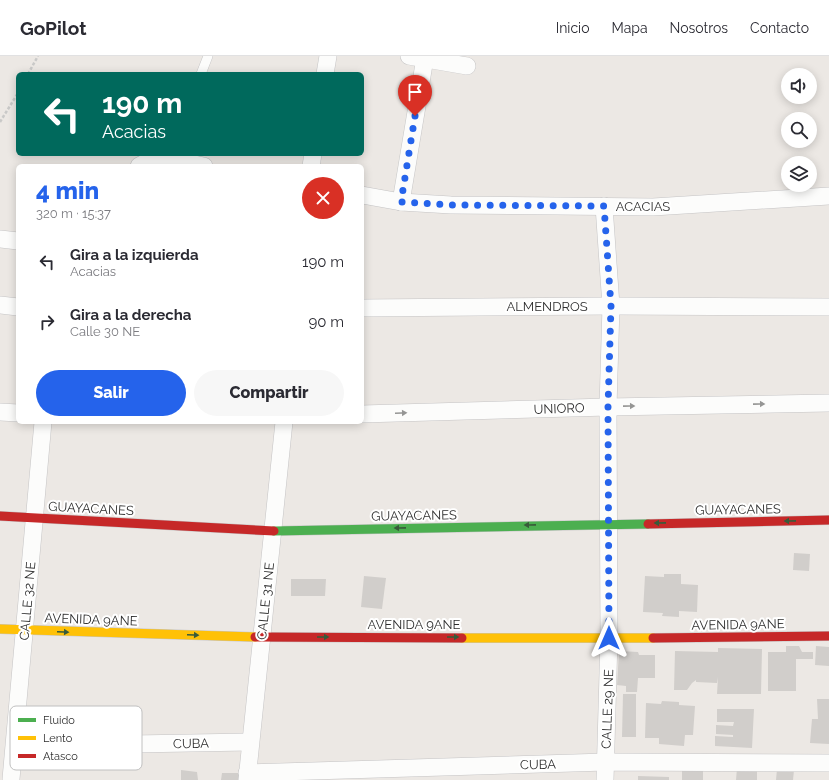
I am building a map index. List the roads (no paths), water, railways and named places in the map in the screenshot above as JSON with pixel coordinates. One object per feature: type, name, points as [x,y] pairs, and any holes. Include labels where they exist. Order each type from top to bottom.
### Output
[{"type":"street","points":[[325,72],[328,56]]},
{"type":"street","points":[[401,202],[417,57],[467,66]]},
{"type":"street","points":[[142,164],[167,160],[192,164]]},
{"type":"street","name":"ACACIAS","points":[[364,195],[401,202],[451,205],[653,207],[705,205],[829,196]]},
{"type":"street","name":"CALLE 29 NE","points":[[604,206],[611,306],[608,407],[610,523],[609,638],[605,780]]},
{"type":"street","points":[[0,239],[16,242]]},
{"type":"street","points":[[0,305],[16,307]]},
{"type":"street","name":"ALMENDROS","points":[[364,308],[611,306],[829,307]]},
{"type":"street","name":"UNIORO","points":[[364,414],[608,407],[829,403]]},
{"type":"street","points":[[0,412],[16,413]]},
{"type":"street","name":"CALLE 32 NE","points":[[17,706],[43,424]]},
{"type":"street","name":"CALLE 31 NE","points":[[247,777],[249,742],[284,424]]},
{"type":"street","name":"GUAYACANES","points":[[0,516],[272,531],[610,523],[829,520]]},
{"type":"street","name":"AVENIDA 9ANE","points":[[0,629],[261,637],[609,638],[829,636]]},
{"type":"street","name":"CUBA","points":[[142,744],[249,742]]},
{"type":"street","name":"CUBA","points":[[247,777],[606,762],[829,763]]},
{"type":"lane","points":[[201,72],[208,56]]}]
